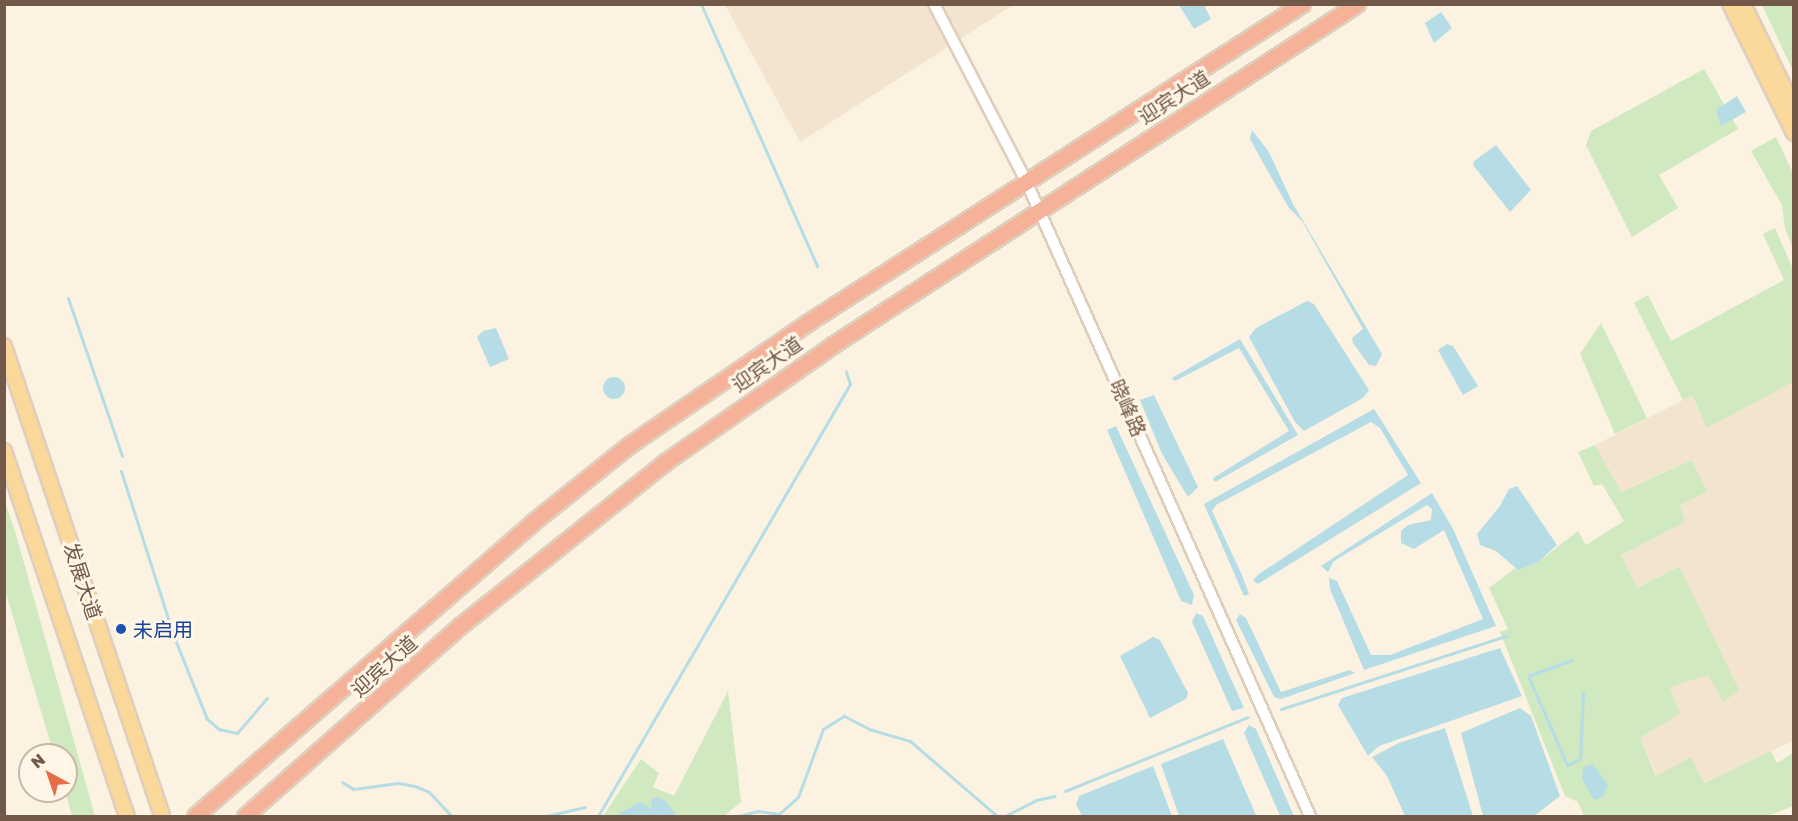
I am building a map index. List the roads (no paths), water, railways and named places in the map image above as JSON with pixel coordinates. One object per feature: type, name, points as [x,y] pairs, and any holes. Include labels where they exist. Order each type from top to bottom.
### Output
[{"type":"highway","name":"迎宾大道","points":[[195,816],[533,522],[629,445],[807,323],[1302,4]]},
{"type":"highway","name":"迎宾大道","points":[[245,816],[461,625],[665,462],[831,346],[1357,4]]},
{"type":"main road","points":[[1730,4],[1794,133]]},
{"type":"main road","points":[[1743,4],[1794,108]]},
{"type":"main road","name":"发展大道","points":[[4,346],[162,816]]},
{"type":"main road","name":"发展大道","points":[[4,451],[127,816]]},
{"type":"street","name":"晓峰路","points":[[934,4],[1026,181],[1310,816]]},
{"type":"water","points":[[1179,5],[1204,5],[1211,19],[1194,29]]},
{"type":"water","points":[[1441,12],[1452,28],[1434,43],[1425,23]]},
{"type":"water","points":[[1737,96],[1746,112],[1721,126],[1716,110]]},
{"type":"water","points":[[1252,130],[1269,152],[1293,204],[1382,354],[1376,366],[1369,365],[1353,343],[1352,338],[1363,329],[1302,221],[1289,208],[1266,168],[1250,139]]},
{"type":"water","points":[[1496,145],[1531,190],[1510,212],[1473,165],[1474,161]]},
{"type":"water","points":[[1307,301],[1314,304],[1369,390],[1363,398],[1304,431],[1295,422],[1249,337],[1256,328]]},
{"type":"water","points":[[496,328],[509,359],[490,367],[477,337],[483,331]]},
{"type":"water","points":[[1240,339],[1298,435],[1215,482],[1213,478],[1289,431],[1239,348],[1175,381],[1172,378]]},
{"type":"water","points":[[1447,344],[1453,346],[1478,386],[1463,395],[1438,350]]},
{"type":"water","points":[[614,377],[622,380],[625,388],[622,396],[614,399],[606,396],[603,388],[606,380]]},
{"type":"water","points":[[1154,395],[1198,487],[1188,497],[1162,454],[1140,400]]},
{"type":"water","points":[[1374,409],[1421,483],[1258,584],[1253,580],[1259,574],[1408,475],[1380,428],[1371,422],[1216,505],[1212,511],[1242,575],[1249,594],[1244,596],[1204,504]]},
{"type":"water","points":[[1116,426],[1194,595],[1192,605],[1181,601],[1107,430]]},
{"type":"water","points":[[1517,486],[1557,545],[1538,562],[1518,570],[1496,551],[1480,545],[1477,534],[1500,506],[1509,489]]},
{"type":"water","points":[[1432,493],[1453,529],[1496,626],[1364,670],[1330,589],[1329,578],[1337,581],[1371,655],[1390,655],[1483,619],[1444,530],[1414,549],[1401,543],[1401,531],[1408,525],[1431,520],[1432,509],[1427,505],[1334,561],[1328,572],[1321,566]]},
{"type":"water","points":[[1196,613],[1203,616],[1244,708],[1232,711],[1192,622]]},
{"type":"water","points":[[1240,614],[1246,618],[1281,692],[1350,670],[1355,673],[1281,699],[1274,697],[1236,620]]},
{"type":"water","points":[[1153,637],[1160,640],[1188,693],[1186,699],[1150,718],[1120,656]]},
{"type":"water","points":[[1500,648],[1522,696],[1379,746],[1368,756],[1338,705],[1342,698]]},
{"type":"water","points":[[1520,708],[1531,716],[1560,796],[1534,816],[1483,816],[1461,733]]},
{"type":"water","points":[[1249,725],[1256,729],[1294,816],[1280,816],[1244,733]]},
{"type":"water","points":[[1445,728],[1473,816],[1405,816],[1387,776],[1372,757],[1399,743]]},
{"type":"water","points":[[1223,739],[1256,815],[1179,816],[1161,764]]},
{"type":"water","points":[[1593,764],[1608,785],[1603,797],[1594,800],[1582,779],[1583,767]]},
{"type":"water","points":[[1153,766],[1172,816],[1082,816],[1076,804],[1079,796]]},
{"type":"water","points":[[657,797],[665,800],[677,816],[615,816],[640,802],[651,809],[652,799]]},
{"type":"waterway","points":[[701,4],[817,266]]},
{"type":"waterway","points":[[68,298],[122,456]]},
{"type":"waterway","points":[[598,816],[850,384],[846,372]]},
{"type":"waterway","points":[[121,471],[174,637],[207,719],[219,729],[237,733],[267,698]]},
{"type":"waterway","points":[[1281,709],[1506,636]]},
{"type":"waterway","points":[[1572,660],[1530,675],[1529,678],[1567,765],[1580,759],[1583,692]]},
{"type":"waterway","points":[[738,816],[758,811],[779,814],[798,797],[823,729],[844,716],[869,729],[910,741],[997,816]]},
{"type":"waterway","points":[[1065,791],[1248,717]]},
{"type":"waterway","points":[[342,782],[353,789],[399,783],[415,786],[429,792],[451,816]]},
{"type":"waterway","points":[[1005,816],[1036,800],[1055,796]]},
{"type":"waterway","points":[[546,816],[585,807]]},
{"type":"place","name":"未启用","points":[[121,629]]}]
